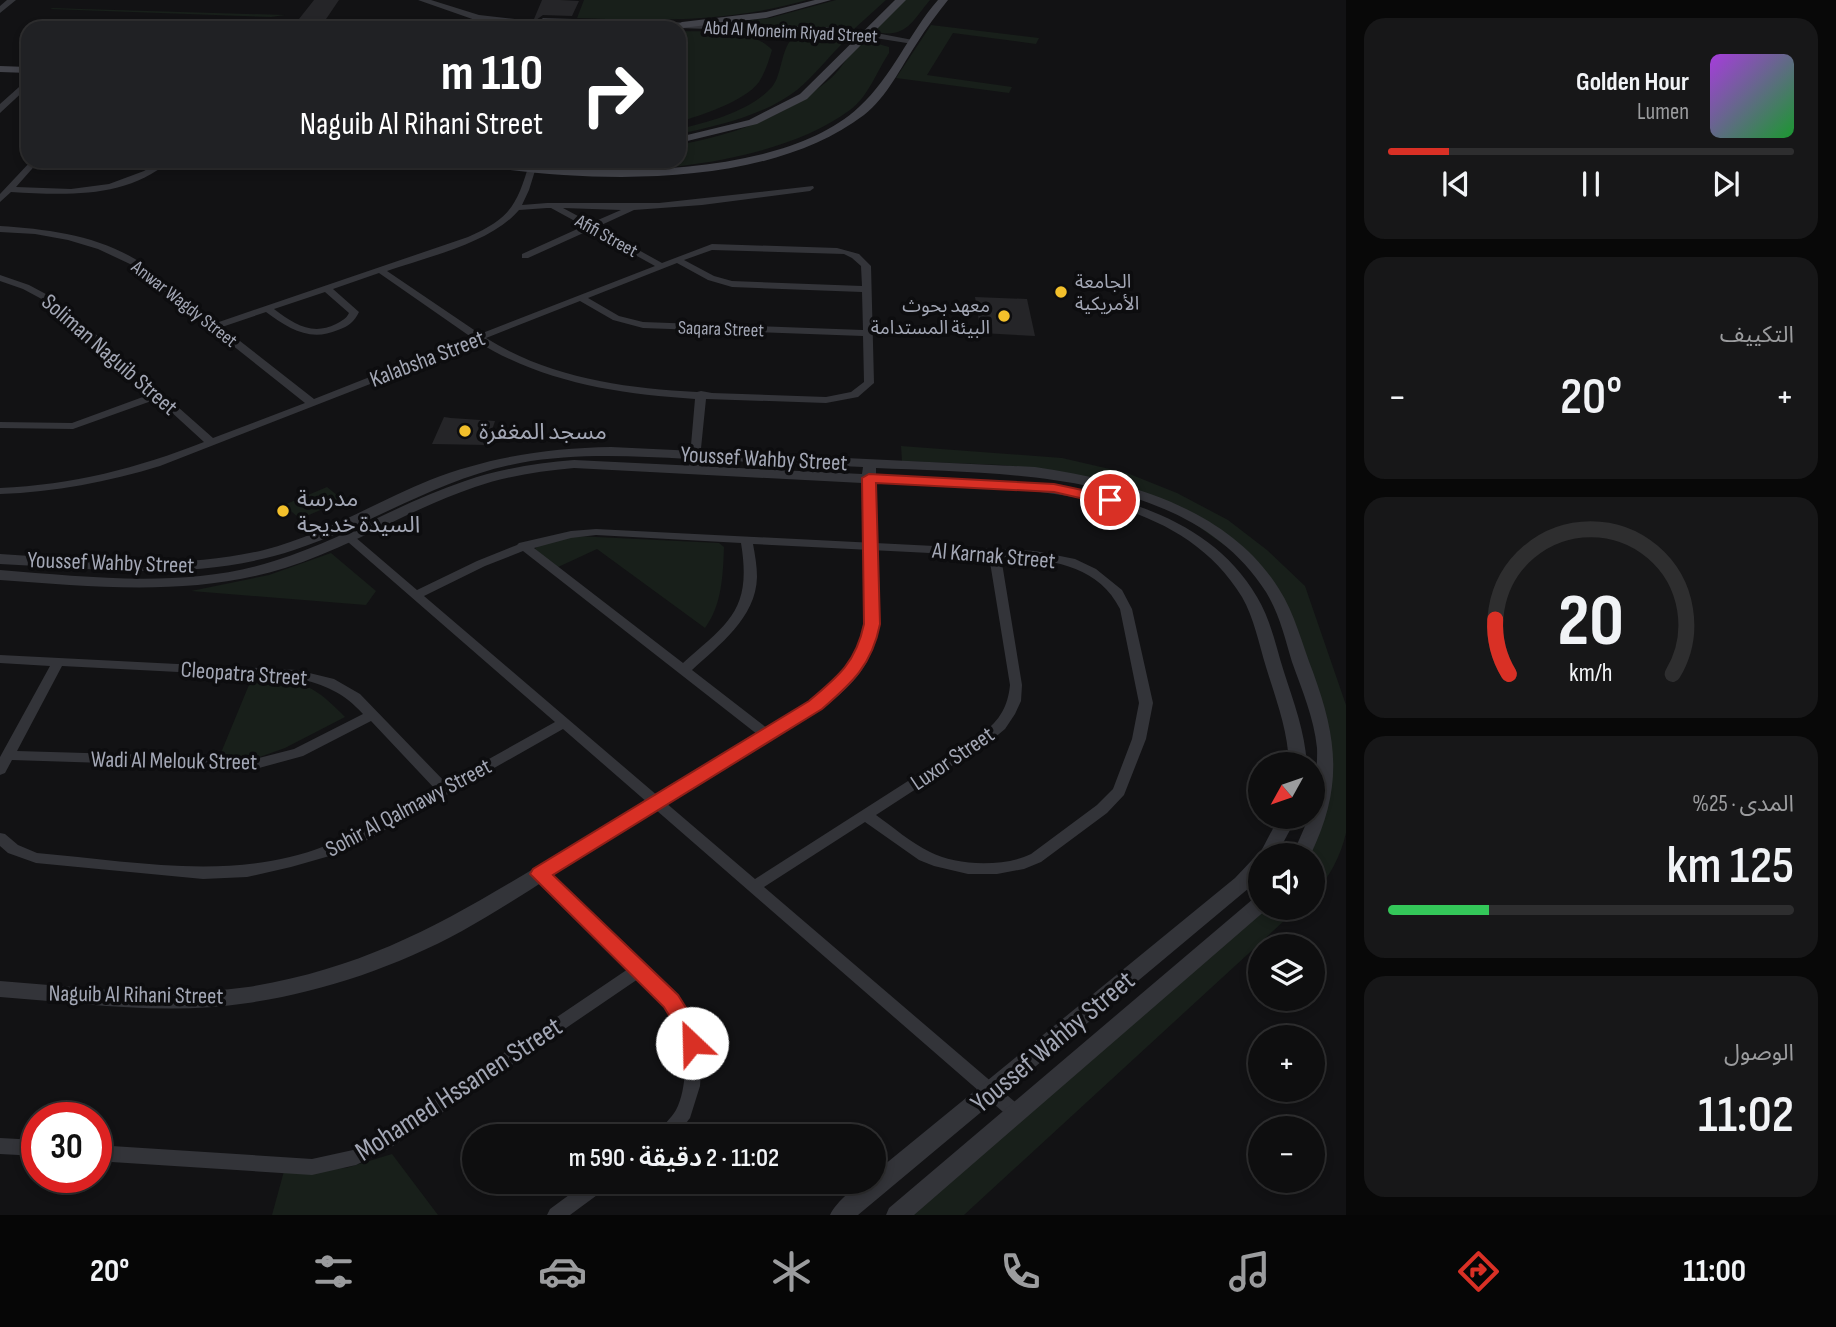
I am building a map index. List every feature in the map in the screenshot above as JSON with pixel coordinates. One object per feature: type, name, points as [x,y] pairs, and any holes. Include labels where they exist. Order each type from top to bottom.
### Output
[{"type":"main road","points":[[686,26],[766,15],[826,0]]},
{"type":"main road","points":[[686,137],[740,125],[792,103],[818,85],[901,0]]},
{"type":"main road","points":[[549,168],[598,174],[661,172],[731,163],[784,150],[827,133],[859,114],[869,104],[943,0]]},
{"type":"main road","points":[[0,63],[21,67]]},
{"type":"main road","points":[[0,69],[21,68]]},
{"type":"street","points":[[0,10],[12,0]]},
{"type":"street","name":"Abd Al Moneim Riyad Street","points":[[433,1],[478,18],[523,21]]},
{"type":"street","name":"Abd Al Moneim Riyad Street","points":[[686,27],[864,35],[912,42]]},
{"type":"street","points":[[0,96],[21,75]]},
{"type":"street","points":[[0,110],[21,89]]},
{"type":"street","points":[[0,199],[28,168]]},
{"type":"street","points":[[9,189],[68,193],[102,189],[141,177],[154,168]]},
{"type":"street","points":[[215,326],[481,235],[505,221],[518,208],[532,168]]},
{"type":"street","points":[[518,208],[552,205],[636,207],[705,202],[810,188]]},
{"type":"street","points":[[524,194],[552,205]]},
{"type":"street","name":"Afifi Street","points":[[552,205],[662,266]]},
{"type":"street","points":[[525,257],[636,207]]},
{"type":"street","name":"Anwar Wagdy Street","points":[[0,229],[56,235],[113,252],[143,268],[312,403]]},
{"type":"street","name":"Kalabsha Street","points":[[0,491],[47,488],[104,478],[159,463],[708,248],[832,250],[855,255],[866,266],[867,289]]},
{"type":"street","points":[[380,270],[514,358],[564,377],[639,390],[826,400],[854,395],[869,383],[867,289],[732,284],[711,278],[677,260]]},
{"type":"street","name":"Soliman Naguib Street","points":[[0,278],[26,287],[54,302],[212,443]]},
{"type":"street","points":[[267,308],[294,329],[304,333],[320,332],[350,320],[354,312],[326,288]]},
{"type":"street","name":"Saqara Street","points":[[581,298],[608,315],[643,325],[868,333]]},
{"type":"street","points":[[695,462],[701,394]]},
{"type":"street","points":[[0,425],[73,426],[158,396]]},
{"type":"street","name":"Youssef Wahby Street","points":[[0,559],[152,567],[205,565],[270,553],[454,476],[517,459],[593,451],[695,462],[869,471],[1073,491],[1136,510],[1192,539],[1230,570],[1255,607],[1292,722],[1296,752]]},
{"type":"street","name":"Youssef Wahby Street","points":[[0,576],[136,584],[193,582],[234,576],[278,565],[349,538],[439,495],[514,472],[594,463],[695,462]]},
{"type":"street","name":"Youssef Wahby Street","points":[[869,471],[1035,471],[1095,481],[1179,512],[1220,537],[1244,557],[1273,591],[1314,696],[1325,732],[1326,787],[1317,824],[1308,843]]},
{"type":"street","name":"Naguib Al Rihani Street","points":[[0,989],[172,1000],[231,997],[295,987],[362,968],[424,942],[540,874],[828,696],[857,665],[867,645],[872,624],[869,471]]},
{"type":"street","points":[[337,527],[1016,1113]]},
{"type":"street","name":"Al Karnak Street","points":[[416,596],[523,545],[552,537],[596,532],[1035,555],[1070,562],[1102,578],[1123,601],[1146,690],[1139,739],[1119,791],[1102,809],[1036,858],[997,868],[968,868],[924,856],[866,815]]},
{"type":"street","points":[[684,670],[742,611],[748,598],[751,578],[746,539]]},
{"type":"street","points":[[523,545],[767,735]]},
{"type":"street","name":"Luxor Street","points":[[753,887],[988,736],[1009,714],[1016,695],[1016,685],[994,552]]},
{"type":"street","name":"Cleopatra Street","points":[[0,659],[309,676],[347,691],[444,790]]},
{"type":"street","points":[[0,770],[58,662]]},
{"type":"street","name":"Wadi Al Melouk Street","points":[[8,755],[259,763],[298,753],[372,715]]},
{"type":"street","name":"Sohir Al Qalmawy Street","points":[[0,838],[13,849],[36,858],[203,873],[247,871],[328,851],[362,836],[564,723]]},
{"type":"street","points":[[540,874],[671,1001],[688,1028],[692,1043],[692,1086],[684,1113],[675,1124]]},
{"type":"street","name":"Youssef Wahby Street","points":[[841,1215],[1248,877]]},
{"type":"street","name":"Youssef Wahby Street","points":[[897,1215],[1248,914]]},
{"type":"street","name":"Mohamed Hssanen Street","points":[[112,1154],[298,1167],[342,1162],[384,1143],[639,970]]},
{"type":"street","points":[[0,1146],[21,1147]]},
{"type":"street","points":[[556,1215],[584,1194]]},
{"type":"shaded area","points":[[584,0],[807,0],[750,13],[635,20],[577,18]]},
{"type":"shaded area","points":[[836,0],[886,0],[854,29],[710,25],[770,18]]},
{"type":"shaded area","points":[[905,0],[930,0],[906,28],[892,33],[872,31]]},
{"type":"shaded area","points":[[50,9],[285,15],[271,17]]},
{"type":"shaded area","points":[[931,25],[1039,38],[1036,44],[953,33],[927,75],[1012,87],[1009,93],[896,78]]},
{"type":"shaded area","points":[[686,31],[742,35],[764,43],[772,50],[763,75],[752,89],[686,120]]},
{"type":"shaded area","points":[[797,36],[847,39],[804,84],[784,99],[756,113],[686,132],[686,127],[741,109],[763,95],[776,81],[785,51]]},
{"type":"shaded area","points":[[862,43],[889,47],[889,53],[867,91],[850,110],[824,126],[764,150],[686,165],[686,143],[740,129],[777,114],[830,79]]},
{"type":"shaded area","points":[[546,168],[665,168],[578,171]]},
{"type":"shaded area","points":[[901,446],[1062,458],[1127,473],[1177,493],[1228,520],[1267,550],[1305,586],[1346,705],[1346,833],[1334,866],[1325,880],[1325,843],[1306,843],[1309,830],[1325,830],[1325,752],[1321,752],[1280,607],[1242,558],[1177,511],[1067,473],[1002,465],[902,461]]},
{"type":"shaded area","points":[[327,487],[343,500],[300,519],[284,505]]},
{"type":"shaded area","points":[[576,536],[719,543],[724,547],[723,568],[711,619],[705,628],[597,549],[556,568],[535,549],[541,542]]},
{"type":"shaded area","points":[[331,553],[376,591],[366,605],[191,591],[269,575]]},
{"type":"shaded area","points":[[251,680],[303,685],[322,696],[345,717],[285,748],[254,759],[218,760]]},
{"type":"shaded area","points":[[1248,918],[1285,920],[1270,934],[1248,934],[1248,954],[964,1215],[900,1215]]},
{"type":"shaded area","points":[[392,1154],[438,1215],[272,1215],[284,1171],[346,1168]]},
{"type":"building","points":[[314,0],[339,0],[325,21],[297,21]]},
{"type":"building","points":[[542,0],[579,1],[572,16],[543,15],[536,20],[534,19]]},
{"type":"building","name":"معهد بحوث البيئة المستدامة","points":[[975,297],[1027,299],[1035,336],[981,333]]},
{"type":"building","name":"مسجد المغفرة","points":[[444,417],[495,421],[487,445],[432,444]]},
{"type":"place","name":"الجامعة الأمريكية","points":[[1061,292]]},
{"type":"place","name":"معهد بحوث البيئة المستدامة","points":[[1004,316]]},
{"type":"place","name":"مسجد المغفرة","points":[[465,431]]},
{"type":"place","name":"مدرسة السيدة خديجة","points":[[283,511]]},
{"type":"route","points":[[692,1043],[688,1028],[671,1001],[540,874],[816,705],[849,676],[867,645],[872,624],[869,478],[1054,488],[1110,500]]}]
